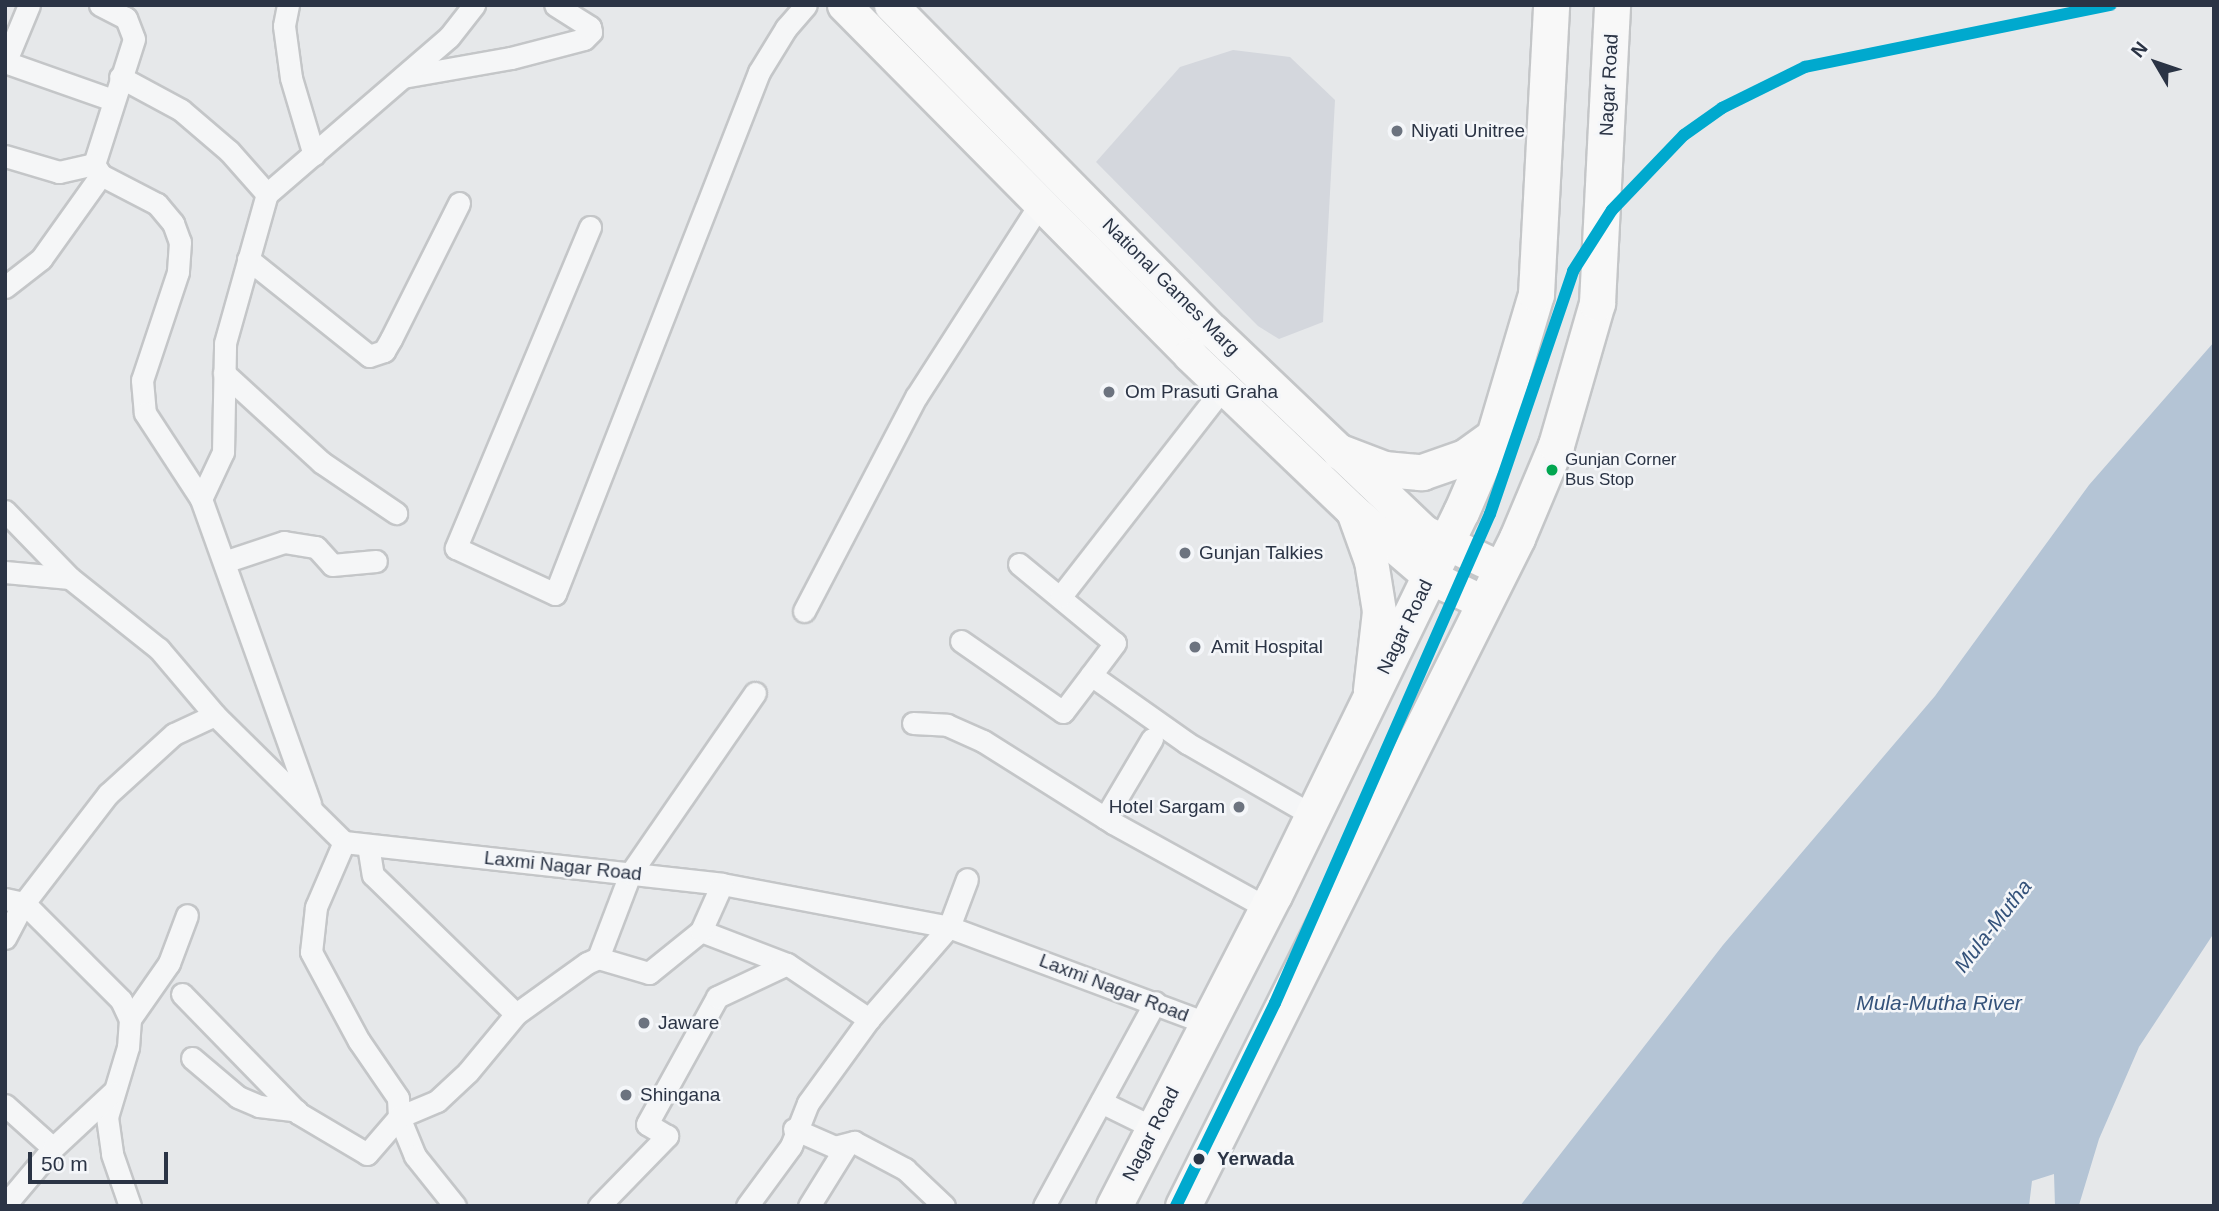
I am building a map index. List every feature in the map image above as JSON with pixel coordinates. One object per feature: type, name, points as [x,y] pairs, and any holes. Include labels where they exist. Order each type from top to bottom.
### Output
[{"type":"highway","name":"Nagar Road","points":[[1114,1206],[1267,908],[1446,544],[1494,436],[1536,293],[1551,5]]},
{"type":"highway","name":"Nagar Road","points":[[1183,1206],[1502,569],[1556,445],[1597,303],[1612,5]]},
{"type":"highway","points":[[1340,452],[1384,468],[1422,472],[1465,457],[1494,436]]},
{"type":"main road","name":"National Games Marg","points":[[844,5],[1223,387],[1351,509],[1430,577],[1485,603]]},
{"type":"main road","name":"National Games Marg","points":[[891,5],[1213,331],[1424,532],[1502,569]]},
{"type":"main road","points":[[1351,509],[1368,549],[1379,611],[1368,703]]},
{"type":"street","points":[[29,5],[5,63],[113,100]]},
{"type":"street","points":[[5,287],[41,259],[97,170],[113,100],[134,39],[126,19],[100,5]]},
{"type":"street","points":[[288,5],[284,26],[291,78],[314,155]]},
{"type":"street","points":[[201,499],[223,452],[225,343],[267,194],[449,37],[474,5]]},
{"type":"street","points":[[403,77],[511,58],[584,40],[591,33],[590,27],[555,5]]},
{"type":"street","points":[[590,227],[456,548],[555,594],[759,72],[786,28],[806,5]]},
{"type":"street","points":[[120,77],[181,110],[229,151],[267,194]]},
{"type":"street","points":[[5,156],[59,172],[97,170],[157,204],[173,223],[180,242],[178,272],[142,380],[145,413],[201,499],[227,561],[312,810]]},
{"type":"street","points":[[248,259],[369,356],[383,351],[391,339],[459,203]]},
{"type":"street","points":[[804,611],[916,397],[1040,204]]},
{"type":"street","points":[[224,373],[321,461],[396,513]]},
{"type":"street","points":[[1061,596],[1223,387]]},
{"type":"street","points":[[5,511],[70,578],[159,649],[215,715],[344,842],[316,908],[311,952],[359,1041],[398,1098],[398,1116],[415,1156],[455,1206]]},
{"type":"street","points":[[227,561],[284,542],[316,547],[332,565],[376,561]]},
{"type":"street","points":[[961,641],[1063,712],[1091,675],[1115,643],[1019,564]]},
{"type":"street","points":[[5,572],[70,578]]},
{"type":"street","points":[[1091,675],[1187,743],[1312,815]]},
{"type":"street","points":[[182,994],[297,1111],[368,1154],[398,1116],[437,1101],[468,1072],[516,1014],[597,958],[630,874],[755,693]]},
{"type":"street","points":[[5,938],[15,901],[108,794],[174,734],[215,715]]},
{"type":"street","points":[[913,723],[947,725],[983,741],[1105,818],[1267,908]]},
{"type":"street","points":[[1105,818],[1152,739]]},
{"type":"street","name":"Laxmi Nagar Road","points":[[344,842],[722,884],[949,927],[1208,1024]]},
{"type":"street","points":[[369,845],[373,875],[516,1014]]},
{"type":"street","points":[[747,1206],[791,1146],[794,1129],[808,1103],[869,1019],[949,927],[967,879]]},
{"type":"street","points":[[597,958],[649,973],[701,931],[722,884]]},
{"type":"street","points":[[15,901],[121,1000],[130,1019],[128,1047],[107,1117],[111,1154],[130,1206]]},
{"type":"street","points":[[130,1019],[169,963],[187,915]]},
{"type":"street","points":[[701,931],[787,964],[869,1019]]},
{"type":"street","points":[[599,1206],[667,1136],[647,1124],[717,997],[787,964]]},
{"type":"street","points":[[1044,1206],[1155,1002]]},
{"type":"street","points":[[192,1058],[238,1097],[259,1106],[297,1111]]},
{"type":"street","points":[[5,1205],[53,1148],[113,1093]]},
{"type":"street","points":[[1101,1102],[1154,1128]]},
{"type":"street","points":[[5,1105],[53,1148]]},
{"type":"street","points":[[794,1129],[845,1147]]},
{"type":"street","points":[[809,1206],[845,1147],[853,1142],[905,1169],[944,1206]]},
{"type":"shaded area","points":[[1233,50],[1290,57],[1335,100],[1323,322],[1279,339],[1258,326],[1096,162],[1180,67]]},
{"type":"water","name":"Mula-Mutha River","points":[[2214,342],[2214,933],[2139,1047],[2099,1139],[2079,1205],[2055,1206],[2054,1174],[2032,1181],[2029,1206],[1520,1206],[1723,945],[1935,696],[2089,485]]},
{"type":"transit line","points":[[1176,1206],[1275,1003],[1490,514],[1573,271],[1612,210],[1684,135],[1722,108],[1805,67],[2111,5]]},
{"type":"place","name":"Niyati Unitree","points":[[1397,131]]},
{"type":"place","name":"Om Prasuti Graha","points":[[1109,392]]},
{"type":"place","name":"Gunjan Corner Bus Stop","points":[[1552,470]]},
{"type":"place","name":"Gunjan Talkies","points":[[1185,553]]},
{"type":"place","name":"Amit Hospital","points":[[1195,647]]},
{"type":"place","name":"Hotel Sargam","points":[[1239,807]]},
{"type":"place","name":"Jaware","points":[[644,1023]]},
{"type":"place","name":"Shingana","points":[[626,1095]]},
{"type":"place","name":"Yerwada","points":[[1199,1159]]},
{"type":"water label","name":"Mula-Mutha","points":[[1993,926]]}]
